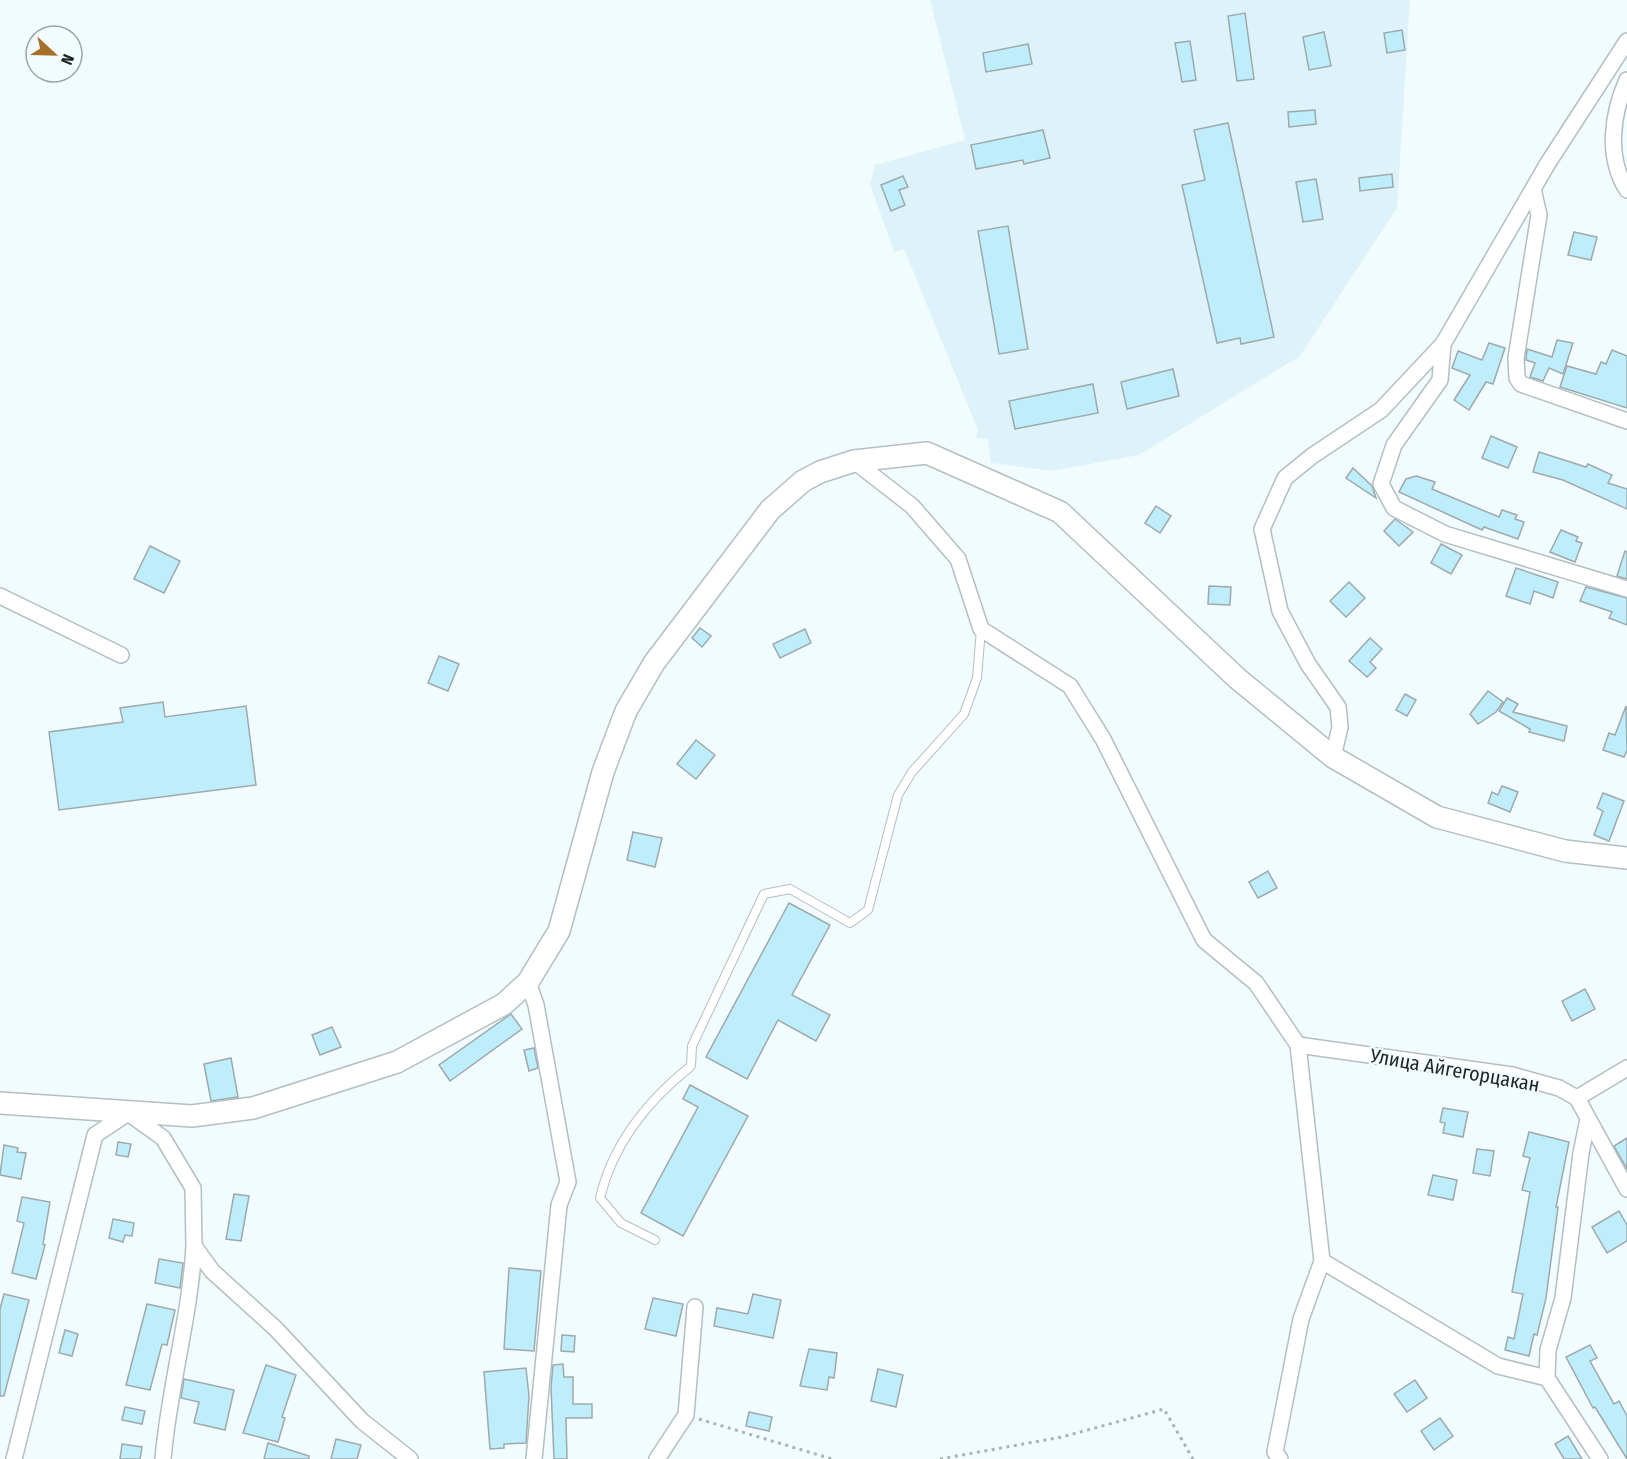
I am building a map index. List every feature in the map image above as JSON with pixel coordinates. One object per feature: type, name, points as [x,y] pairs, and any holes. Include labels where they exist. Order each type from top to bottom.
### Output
[{"type":"street","points":[[1333,757],[1340,727],[1338,707],[1308,664],[1280,611],[1262,529],[1285,478],[1312,456],[1381,410],[1443,344],[1533,189],[1627,41]]},
{"type":"street","points":[[1627,80],[1614,119],[1619,177],[1627,190]]},
{"type":"street","points":[[1533,189],[1539,215],[1516,358],[1517,378],[1521,384],[1627,421]]},
{"type":"street","points":[[1443,344],[1440,380],[1394,445],[1381,484],[1394,508],[1445,534],[1627,589]]},
{"type":"street","points":[[0,1103],[192,1116],[278,1101],[397,1062],[504,1004],[528,982],[559,931],[603,772],[626,711],[654,663],[770,510],[803,481],[820,472],[854,461],[927,453],[1060,512],[1238,679],[1333,757],[1437,817],[1565,851],[1627,858]]},
{"type":"street","points":[[854,461],[912,506],[958,559],[981,629],[1070,686],[1103,739],[1204,940],[1257,983],[1298,1045],[1322,1261],[1300,1319],[1275,1452],[1280,1459]]},
{"type":"street","points":[[0,596],[121,655]]},
{"type":"street","points":[[528,982],[536,1005],[568,1182],[559,1205],[534,1459]]},
{"type":"street","name":"Улица Айгегорцакан","points":[[1298,1045],[1512,1075],[1559,1088],[1577,1098]]},
{"type":"street","points":[[1627,1068],[1577,1098],[1627,1189]]},
{"type":"street","points":[[14,1459],[95,1135],[128,1113]]},
{"type":"street","points":[[128,1113],[163,1138],[193,1188],[194,1246],[191,1292],[167,1413],[163,1459]]},
{"type":"street","points":[[1588,1119],[1581,1153],[1563,1298],[1548,1350],[1547,1378],[1600,1459]]},
{"type":"street","points":[[194,1246],[212,1271],[276,1329],[362,1421],[410,1459]]},
{"type":"street","points":[[1322,1261],[1498,1366],[1547,1378]]},
{"type":"street","points":[[657,1459],[686,1415],[695,1307]]},
{"type":"lane","points":[[655,1240],[621,1223],[600,1198],[604,1178],[634,1120],[663,1088],[691,1066],[692,1046],[764,894],[790,889],[850,923],[868,910],[898,795],[912,772],[963,714],[977,678],[981,629]]},
{"type":"path","points":[[940,1459],[1062,1437],[1164,1409],[1193,1459]]},
{"type":"path","points":[[686,1415],[831,1459]]},
{"type":"shaded area","points":[[930,0],[1410,0],[1397,208],[1300,356],[1139,455],[1052,471],[991,463],[988,439],[976,438],[978,430],[904,249],[894,252],[870,184],[875,165],[965,140]]},
{"type":"building","points":[[1245,13],[1254,79],[1237,81],[1228,16]]},
{"type":"building","points":[[1402,30],[1405,50],[1387,53],[1384,33]]},
{"type":"building","points":[[1324,32],[1331,66],[1309,70],[1303,37]]},
{"type":"building","points":[[1190,41],[1196,80],[1182,82],[1175,43]]},
{"type":"building","points":[[1028,44],[1032,64],[986,72],[983,53]]},
{"type":"building","points":[[1315,110],[1316,124],[1289,127],[1288,112]]},
{"type":"building","points":[[1228,123],[1274,337],[1241,344],[1240,338],[1217,343],[1182,185],[1205,180],[1194,130]]},
{"type":"building","points":[[1043,130],[1050,158],[1024,164],[1023,160],[976,169],[971,145]]},
{"type":"building","points":[[1392,174],[1393,187],[1360,191],[1359,178]]},
{"type":"building","points":[[903,176],[908,187],[899,190],[905,205],[891,211],[881,185]]},
{"type":"building","points":[[1316,179],[1323,219],[1303,222],[1296,182]]},
{"type":"building","points":[[1008,226],[1028,349],[999,354],[978,231]]},
{"type":"building","points":[[1574,232],[1597,237],[1591,260],[1568,255]]},
{"type":"building","points":[[1557,340],[1573,343],[1563,374],[1549,368],[1543,381],[1530,377],[1535,363],[1526,360],[1527,349],[1552,357]]},
{"type":"building","points":[[1489,343],[1505,348],[1493,384],[1486,382],[1469,410],[1454,400],[1470,375],[1452,368],[1458,351],[1482,360]]},
{"type":"building","points":[[1612,350],[1627,356],[1627,408],[1560,387],[1567,366],[1596,374],[1601,362],[1606,364]]},
{"type":"building","points":[[1173,369],[1179,396],[1127,409],[1121,382]]},
{"type":"building","points":[[1093,384],[1098,413],[1015,429],[1009,401]]},
{"type":"building","points":[[1491,436],[1517,447],[1508,468],[1482,458]]},
{"type":"building","points":[[1539,452],[1586,467],[1588,464],[1612,475],[1608,483],[1627,489],[1627,509],[1563,480],[1533,472]]},
{"type":"building","points":[[1353,468],[1372,486],[1376,498],[1346,478]]},
{"type":"building","points":[[1416,476],[1435,482],[1432,489],[1499,517],[1502,510],[1517,515],[1515,519],[1524,522],[1518,539],[1484,527],[1482,530],[1399,492],[1406,479]]},
{"type":"building","points":[[1156,506],[1171,516],[1160,533],[1145,523]]},
{"type":"building","points":[[1395,519],[1413,532],[1399,546],[1384,531]]},
{"type":"building","points":[[1561,530],[1578,537],[1576,541],[1582,543],[1575,562],[1550,552]]},
{"type":"building","points":[[1441,544],[1462,555],[1451,574],[1431,563]]},
{"type":"building","points":[[150,546],[180,561],[164,593],[134,579]]},
{"type":"building","points":[[1625,551],[1627,552],[1627,579],[1617,576]]},
{"type":"building","points":[[1516,568],[1558,582],[1553,598],[1534,591],[1530,604],[1506,596]]},
{"type":"building","points":[[1349,582],[1365,598],[1346,617],[1330,601]]},
{"type":"building","points":[[1209,586],[1231,587],[1230,605],[1208,604]]},
{"type":"building","points":[[1586,587],[1627,598],[1627,625],[1609,618],[1612,612],[1580,601]]},
{"type":"building","points":[[700,628],[711,636],[702,647],[692,638]]},
{"type":"building","points":[[805,629],[811,643],[780,658],[773,644]]},
{"type":"building","points":[[1370,638],[1382,649],[1370,662],[1376,668],[1367,677],[1349,661]]},
{"type":"building","points":[[439,656],[459,664],[448,691],[428,683]]},
{"type":"building","points":[[1488,691],[1503,702],[1496,712],[1478,724],[1470,714]]},
{"type":"building","points":[[1405,694],[1416,700],[1407,716],[1396,710]]},
{"type":"building","points":[[1507,698],[1518,704],[1513,712],[1567,726],[1564,741],[1529,732],[1530,729],[1499,711]]},
{"type":"building","points":[[163,702],[165,717],[246,706],[256,785],[59,810],[49,732],[123,722],[120,708]]},
{"type":"building","points":[[1626,706],[1627,750],[1624,757],[1603,750],[1609,733],[1615,735]]},
{"type":"building","points":[[696,740],[715,755],[696,779],[677,764]]},
{"type":"building","points":[[1502,786],[1518,792],[1510,812],[1488,803],[1492,792],[1498,795]]},
{"type":"building","points":[[1603,793],[1624,801],[1609,841],[1594,835],[1603,811],[1597,808]]},
{"type":"building","points":[[633,832],[662,838],[655,867],[627,860]]},
{"type":"building","points":[[1268,871],[1277,888],[1258,898],[1249,882]]},
{"type":"building","points":[[789,903],[830,925],[792,995],[830,1015],[816,1041],[778,1020],[747,1079],[706,1057]]},
{"type":"building","points":[[1585,989],[1595,1009],[1572,1021],[1562,1001]]},
{"type":"building","points":[[511,1014],[522,1029],[450,1081],[439,1065]]},
{"type":"building","points":[[332,1027],[341,1047],[320,1055],[312,1035]]},
{"type":"building","points":[[534,1048],[538,1068],[529,1071],[524,1050]]},
{"type":"building","points":[[231,1058],[238,1097],[211,1101],[204,1064]]},
{"type":"building","points":[[690,1085],[748,1116],[683,1236],[641,1213],[698,1107],[683,1099]]},
{"type":"building","points":[[1443,1108],[1468,1112],[1463,1137],[1443,1133],[1445,1123],[1440,1122]]},
{"type":"building","points":[[1529,1132],[1569,1142],[1556,1207],[1558,1207],[1546,1298],[1529,1356],[1505,1350],[1508,1337],[1514,1339],[1523,1294],[1512,1292],[1530,1192],[1522,1190],[1530,1158],[1523,1156]]},
{"type":"building","points":[[1627,1138],[1627,1169],[1614,1146]]},
{"type":"building","points":[[118,1142],[131,1144],[128,1157],[116,1155]]},
{"type":"building","points":[[4,1145],[18,1148],[17,1152],[26,1153],[21,1179],[0,1175]]},
{"type":"building","points":[[1477,1149],[1494,1151],[1490,1176],[1473,1173]]},
{"type":"building","points":[[1433,1175],[1457,1180],[1453,1200],[1428,1195]]},
{"type":"building","points":[[234,1194],[249,1196],[241,1241],[226,1239]]},
{"type":"building","points":[[22,1197],[50,1202],[43,1244],[45,1245],[36,1279],[12,1273],[24,1223],[17,1221]]},
{"type":"building","points":[[1619,1211],[1627,1225],[1627,1241],[1607,1253],[1592,1227]]},
{"type":"building","points":[[113,1219],[134,1223],[132,1236],[125,1235],[123,1242],[109,1238]]},
{"type":"building","points":[[159,1259],[183,1263],[180,1288],[155,1283]]},
{"type":"building","points":[[509,1268],[541,1271],[534,1351],[504,1349]]},
{"type":"building","points":[[4,1294],[29,1300],[4,1396],[0,1396],[0,1309]]},
{"type":"building","points":[[753,1294],[781,1300],[773,1338],[714,1326],[717,1308],[748,1314]]},
{"type":"building","points":[[653,1298],[683,1304],[676,1336],[645,1329]]},
{"type":"building","points":[[147,1304],[175,1310],[167,1345],[162,1344],[150,1390],[126,1385]]},
{"type":"building","points":[[65,1330],[78,1334],[72,1356],[59,1353]]},
{"type":"building","points":[[562,1335],[575,1336],[574,1352],[561,1351]]},
{"type":"building","points":[[1590,1345],[1597,1358],[1590,1361],[1614,1404],[1619,1401],[1627,1416],[1627,1459],[1595,1407],[1593,1408],[1566,1357]]},
{"type":"building","points":[[809,1349],[837,1353],[834,1378],[829,1377],[827,1390],[800,1386]]},
{"type":"building","points":[[563,1364],[564,1377],[573,1377],[573,1404],[592,1404],[592,1418],[566,1418],[567,1459],[554,1459],[551,1387],[553,1365]]},
{"type":"building","points":[[266,1365],[296,1375],[282,1417],[285,1418],[278,1442],[243,1433]]},
{"type":"building","points":[[526,1368],[529,1396],[526,1443],[504,1444],[504,1448],[490,1449],[484,1372]]},
{"type":"building","points":[[878,1369],[903,1375],[896,1407],[871,1401]]},
{"type":"building","points":[[184,1379],[234,1390],[225,1430],[194,1423],[199,1402],[181,1398]]},
{"type":"building","points":[[1415,1380],[1427,1398],[1407,1412],[1394,1394]]},
{"type":"building","points":[[125,1407],[145,1411],[142,1424],[122,1420]]},
{"type":"building","points":[[749,1412],[772,1417],[769,1431],[746,1426]]},
{"type":"building","points":[[1440,1418],[1453,1436],[1434,1450],[1421,1431]]},
{"type":"building","points":[[1568,1436],[1582,1459],[1564,1459],[1555,1444]]},
{"type":"building","points":[[336,1439],[361,1445],[357,1459],[331,1459]]},
{"type":"building","points":[[268,1443],[309,1456],[309,1459],[264,1459]]},
{"type":"building","points":[[122,1444],[142,1447],[140,1459],[120,1459]]}]
